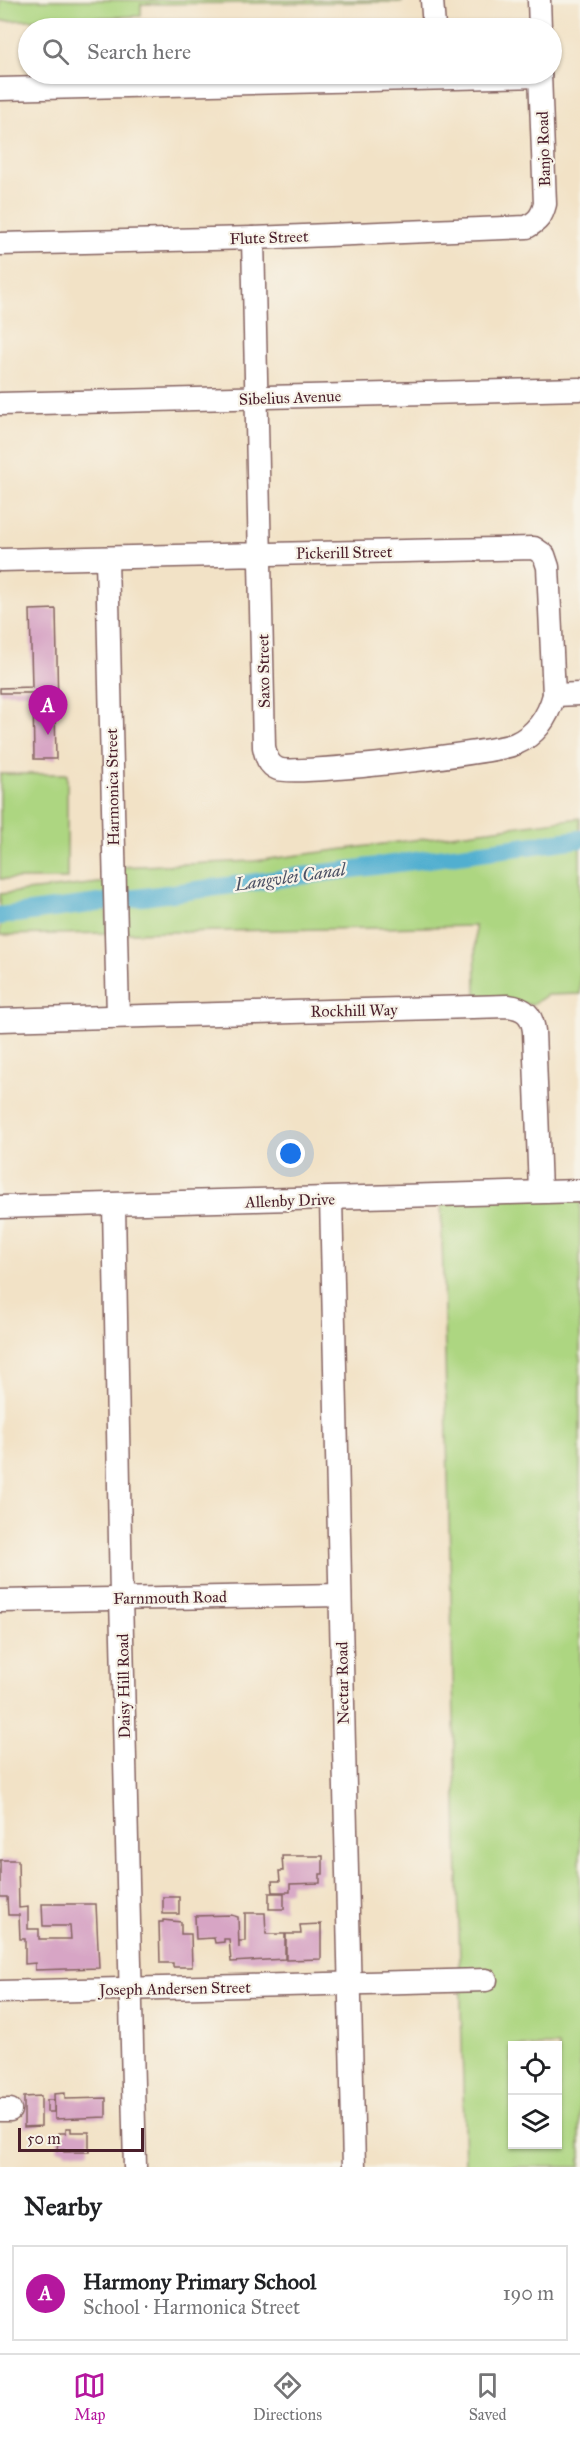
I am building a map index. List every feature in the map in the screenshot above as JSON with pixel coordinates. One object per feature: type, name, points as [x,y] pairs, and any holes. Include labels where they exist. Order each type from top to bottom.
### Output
[{"type":"street","points":[[432,0],[433,18]]},
{"type":"street","points":[[539,0],[540,18]]},
{"type":"street","points":[[0,88],[145,84]]},
{"type":"street","name":"Banjo Road","points":[[536,223],[542,215],[545,204],[540,84]]},
{"type":"street","name":"Flute Street","points":[[0,244],[517,229],[536,223]]},
{"type":"street","name":"Saxo Street","points":[[253,238],[264,747],[267,760],[276,768],[289,771],[359,766],[502,748],[530,735],[542,723],[550,709],[554,695]]},
{"type":"street","name":"Sibelius Avenue","points":[[0,404],[580,389]]},
{"type":"street","name":"Pickerill Street","points":[[0,560],[534,548],[544,555],[548,567],[554,695]]},
{"type":"street","name":"Harmonica Street","points":[[107,559],[118,1016]]},
{"type":"street","points":[[554,695],[580,694]]},
{"type":"street","name":"Rockhill Way","points":[[0,1020],[508,1006],[520,1008],[531,1018],[534,1031],[540,1191]]},
{"type":"street","name":"Allenby Drive","points":[[0,1207],[580,1191]]},
{"type":"street","name":"Nectar Road","points":[[331,1198],[354,2167]]},
{"type":"street","name":"Daisy Hill Road","points":[[114,1205],[135,2167]]},
{"type":"street","name":"Farnmouth Road","points":[[0,1601],[340,1595]]},
{"type":"street","name":"Joseph Andersen Street","points":[[0,1992],[486,1980]]},
{"type":"green space","points":[[0,0],[402,0],[402,2],[141,4],[141,16],[18,18],[18,20],[0,21]]},
{"type":"green space","points":[[0,774],[67,774],[67,879],[0,879]]},
{"type":"green space","points":[[580,818],[580,994],[547,995],[532,1005],[476,997],[475,926],[123,933],[120,867],[254,861]]},
{"type":"green space","points":[[106,883],[107,933],[0,935],[0,894]]},
{"type":"green space","points":[[580,1191],[580,2167],[465,2167],[441,1194]]},
{"type":"building","points":[[56,609],[58,709],[55,709],[56,759],[34,759],[33,693],[0,693],[0,688],[32,687],[30,610]]},
{"type":"building","points":[[282,1856],[323,1856],[323,1874],[320,1874],[320,1883],[290,1884],[290,1892],[273,1892],[272,1881],[280,1881],[279,1871],[283,1871]]},
{"type":"building","points":[[0,1860],[18,1860],[19,1908],[28,1907],[28,1929],[39,1929],[39,1939],[71,1939],[70,1926],[43,1926],[42,1904],[96,1904],[99,1968],[35,1970],[35,1963],[25,1964],[25,1939],[20,1939],[19,1915],[8,1915],[7,1897],[0,1897]]},
{"type":"building","points":[[269,1893],[284,1893],[284,1909],[269,1909]]},
{"type":"building","points":[[163,1897],[179,1897],[179,1914],[163,1914]]},
{"type":"building","points":[[245,1913],[265,1913],[266,1934],[285,1934],[285,1959],[231,1962],[229,1939],[215,1943],[214,1938],[196,1939],[195,1916],[231,1915],[238,1917],[239,1948],[239,1941],[245,1941]]},
{"type":"building","points":[[163,1920],[181,1922],[181,1934],[191,1934],[192,1967],[173,1967],[173,1963],[160,1963],[159,1922]]},
{"type":"building","points":[[321,1924],[321,1959],[286,1960],[286,1934],[301,1934],[300,1925]]},
{"type":"building","points":[[65,2093],[65,2099],[106,2098],[106,2117],[55,2119],[54,2094]]},
{"type":"building","points":[[41,2096],[41,2126],[24,2127],[24,2097]]},
{"type":"building","points":[[47,2100],[54,2100],[54,2112],[47,2112]]},
{"type":"building","points":[[66,2128],[71,2128],[71,2132],[89,2132],[89,2152],[57,2150],[59,2133],[66,2133]]},
{"type":"waterway","name":"Langvlei Canal","points":[[0,916],[580,839]]},
{"type":"place","name":"Harmony Primary School","points":[[48,735]]}]
